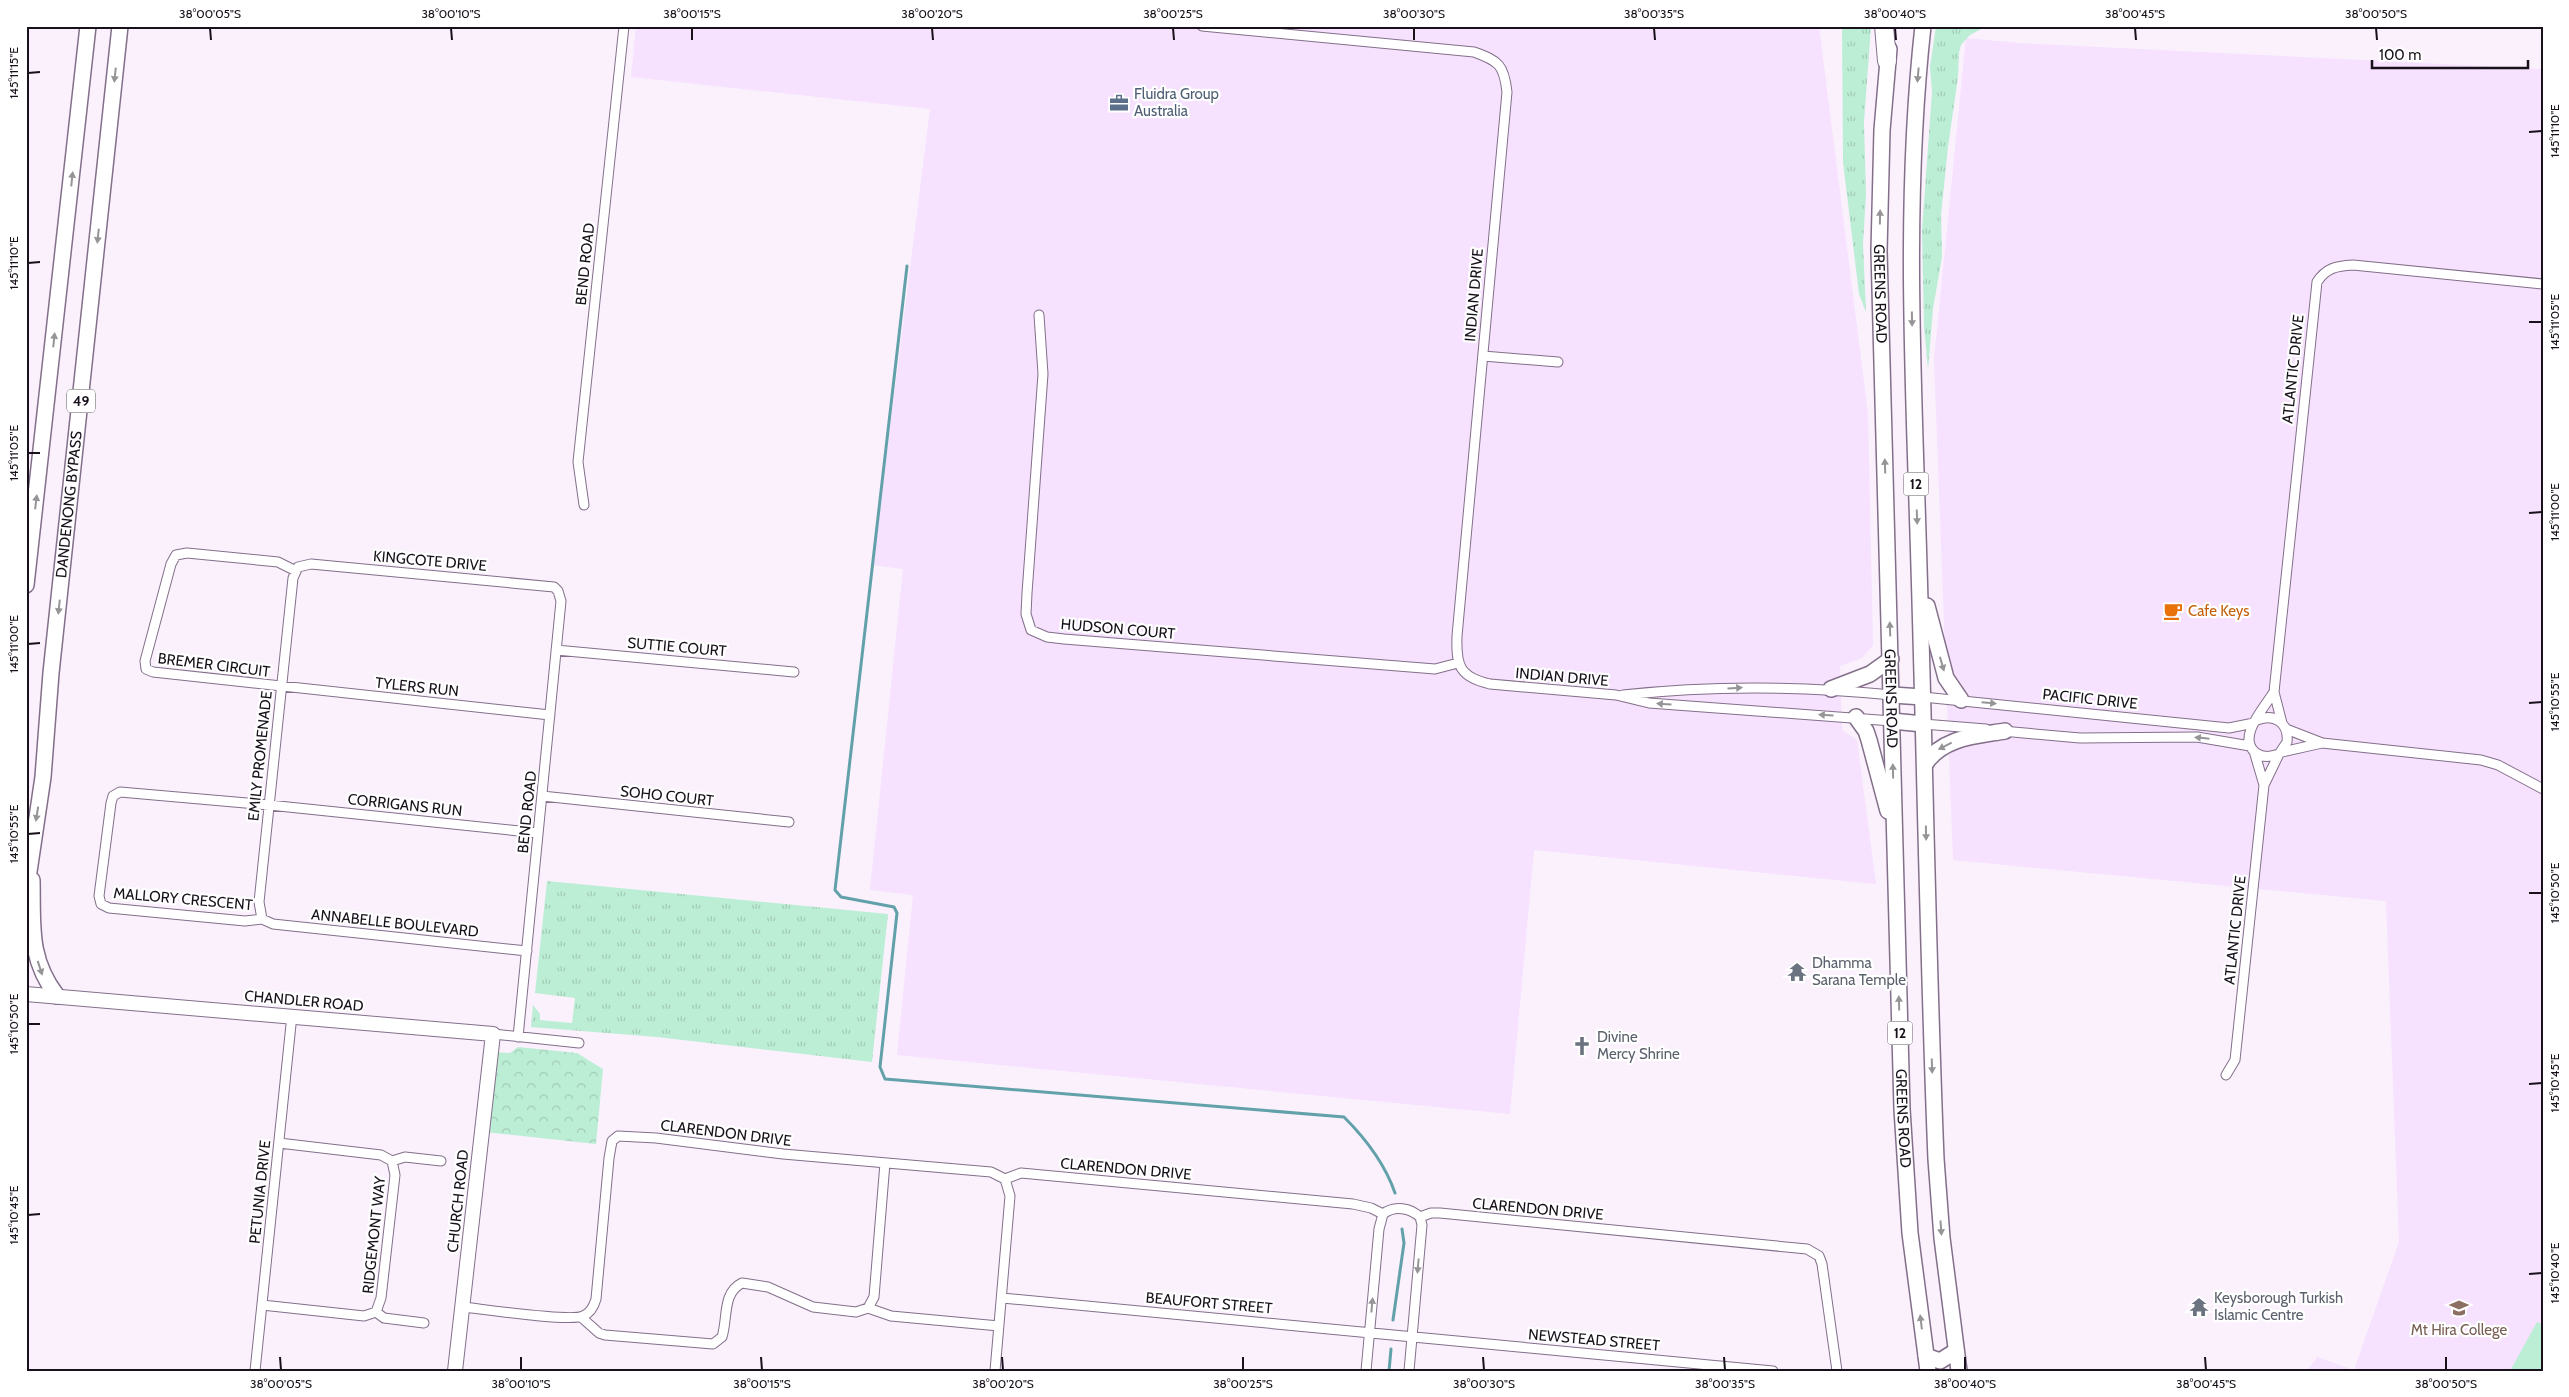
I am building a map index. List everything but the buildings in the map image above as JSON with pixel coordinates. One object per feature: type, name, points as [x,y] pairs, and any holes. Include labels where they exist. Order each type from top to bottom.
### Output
[{"type":"highway","points":[[1884,26],[1887,61]]},
{"type":"main road","name":"49","points":[[26,585],[88,26]]},
{"type":"main road","name":"DANDENONG BYPASS","points":[[26,892],[43,777],[51,673],[120,26]]},
{"type":"main road","name":"GREENS ROAD","points":[[1891,26],[1882,130],[1879,251],[1906,1190],[1927,1364]]},
{"type":"main road","name":"GREENS ROAD","points":[[1923,26],[1915,106],[1911,212],[1923,724],[1936,1159],[1942,1238],[1959,1371]]},
{"type":"main road","points":[[1919,566],[1928,617],[1946,678],[1961,700]]},
{"type":"main road","points":[[1831,689],[1870,674],[1890,659]]},
{"type":"main road","points":[[1892,695],[1923,697]]},
{"type":"main road","points":[[1856,717],[1866,731],[1869,740],[1895,836]]},
{"type":"main road","points":[[1892,721],[1923,724]]},
{"type":"main road","points":[[1925,764],[1937,749],[1955,741],[2005,731]]},
{"type":"main road","points":[[31,851],[33,936],[36,956],[43,977],[57,996]]},
{"type":"main road","name":"CHANDLER ROAD","points":[[26,994],[493,1034]]},
{"type":"main road","name":"CHURCH ROAD","points":[[455,1371],[493,1034]]},
{"type":"main road","points":[[1927,1364],[1940,1361],[1956,1351]]},
{"type":"street","name":"BEND ROAD","points":[[584,505],[578,462],[624,26]]},
{"type":"street","name":"INDIAN DRIVE","points":[[1202,26],[1474,52],[1494,59],[1505,72],[1506,92],[1457,636],[1458,662],[1464,673],[1475,681],[1490,684],[1616,695],[1764,686],[1831,689],[1892,695]]},
{"type":"street","name":"ATLANTIC DRIVE","points":[[2284,726],[2274,692],[2314,296],[2317,282],[2323,272],[2330,268],[2353,265],[2543,284]]},
{"type":"street","name":"HUDSON COURT","points":[[1039,315],[1043,374],[1026,593],[1026,614],[1031,630],[1047,637],[1064,639],[1435,669],[1458,662]]},
{"type":"street","points":[[1483,356],[1558,362]]},
{"type":"street","name":"BREMER CIRCUIT","points":[[281,687],[153,672],[146,669],[145,661],[171,564],[176,555],[187,553],[278,562],[297,569]]},
{"type":"street","name":"KINGCOTE DRIVE","points":[[297,569],[311,564],[554,587],[558,591]]},
{"type":"street","name":"EMILY PROMENADE","points":[[262,919],[259,902],[292,578],[297,569]]},
{"type":"street","name":"BEND ROAD","points":[[518,1037],[561,601],[558,591]]},
{"type":"street","name":"SUTTIE COURT","points":[[556,650],[794,672]]},
{"type":"street","name":"TYLERS RUN","points":[[281,687],[550,715]]},
{"type":"street","name":"ATLANTIC DRIVE","points":[[2256,722],[2274,692]]},
{"type":"street","name":"INDIAN DRIVE","points":[[1616,695],[1649,703],[1892,721]]},
{"type":"street","name":"PACIFIC DRIVE","points":[[1923,697],[2229,728],[2256,722]]},
{"type":"street","points":[[2252,749],[2249,732],[2256,722],[2271,717],[2284,726],[2322,743],[2481,760],[2498,765],[2543,789]]},
{"type":"street","points":[[1923,724],[2080,738],[2197,737],[2252,749],[2265,757],[2322,743]]},
{"type":"street","points":[[2280,753],[2288,742],[2284,726]]},
{"type":"street","name":"ATLANTIC DRIVE","points":[[2252,749],[2264,785]]},
{"type":"street","name":"ATLANTIC DRIVE","points":[[2226,1075],[2235,1060],[2264,785],[2280,753]]},
{"type":"street","name":"MALLORY CRESCENT","points":[[262,919],[245,921],[109,908],[101,904],[99,896],[111,803],[113,796],[117,793],[126,792],[258,806],[269,805]]},
{"type":"street","name":"SOHO COURT","points":[[542,796],[789,822]]},
{"type":"street","name":"CORRIGANS RUN","points":[[269,805],[538,833]]},
{"type":"street","name":"ANNABELLE BOULEVARD","points":[[262,919],[272,924],[527,952]]},
{"type":"street","name":"PETUNIA DRIVE","points":[[255,1371],[292,1016]]},
{"type":"street","name":"CHANDLER ROAD","points":[[493,1034],[579,1043]]},
{"type":"street","name":"CLARENDON DRIVE","points":[[582,1317],[590,1312],[596,1299],[609,1158],[612,1141],[618,1136],[656,1138],[783,1154],[991,1172],[1005,1179],[1021,1173],[1353,1204],[1371,1208],[1383,1214]]},
{"type":"street","points":[[279,1143],[381,1155],[392,1161],[405,1157],[441,1161]]},
{"type":"street","name":"RIDGEMONT WAY","points":[[376,1312],[381,1302],[386,1260],[394,1175],[392,1161]]},
{"type":"street","points":[[868,1308],[874,1297],[885,1163]]},
{"type":"street","points":[[995,1371],[1010,1196],[1005,1179]]},
{"type":"street","points":[[1366,1371],[1379,1229],[1383,1214],[1388,1210],[1401,1208],[1414,1212],[1420,1218],[1422,1224],[1409,1371]]},
{"type":"street","name":"CLARENDON DRIVE","points":[[1420,1218],[1440,1213],[1807,1249],[1820,1256],[1822,1264],[1837,1371]]},
{"type":"street","points":[[463,1307],[582,1317],[599,1333],[605,1335],[713,1344],[722,1337],[728,1297],[732,1290],[742,1283],[768,1287],[813,1307],[856,1312],[868,1308],[891,1316],[1000,1326]]},
{"type":"street","name":"BEAUFORT STREET","points":[[1002,1298],[1412,1336]]},
{"type":"street","points":[[262,1305],[364,1316],[376,1312],[384,1318],[424,1323]]},
{"type":"street","name":"NEWSTEAD STREET","points":[[1412,1336],[1773,1371]]},
{"type":"shaded area","points":[[636,26],[1819,26],[1868,414],[1873,645],[1862,658],[1840,666],[1842,730],[1857,740],[1876,884],[1534,850],[1510,1114],[897,1055],[913,895],[870,890],[903,569],[873,565],[930,109],[631,77]]},
{"type":"shaded area","points":[[1966,38],[2019,43],[2543,69],[2543,1371],[2307,1371],[2317,1357],[2354,1370],[2399,1242],[2386,901],[1953,860],[1934,359]]},
{"type":"green space","points":[[1842,26],[1871,27],[1864,122],[1866,194],[1863,244],[1866,312],[1859,294],[1843,162]]},
{"type":"green space","points":[[1936,26],[1987,26],[1970,35],[1961,45],[1959,53],[1958,77],[1941,215],[1942,257],[1933,309],[1928,370],[1924,327],[1922,230],[1932,92],[1930,67]]},
{"type":"green space","points":[[547,881],[888,914],[872,1062],[657,1037],[531,1027],[533,1005],[540,1014],[540,1020],[572,1023],[575,998],[535,993]]},
{"type":"green space","points":[[518,1047],[577,1053],[603,1069],[596,1144],[484,1132],[493,1052],[510,1053]]},
{"type":"green space","points":[[2537,1322],[2543,1325],[2543,1371],[2510,1371]]},
{"type":"waterway","points":[[907,266],[835,890],[841,897],[894,907],[897,913],[880,1067],[885,1079],[1344,1117],[1374,1152],[1386,1172],[1395,1193]]},
{"type":"waterway","points":[[1393,1320],[1404,1243],[1402,1229]]},
{"type":"waterway","points":[[1389,1371],[1391,1349]]},
{"type":"place","name":"Fluidra Group Australia","points":[[1119,103]]},
{"type":"place","name":"Cafe Keys","points":[[2173,611]]},
{"type":"place","name":"Dhamma Sarana Temple","points":[[1797,972]]},
{"type":"place","name":"Divine Mercy Shrine","points":[[1582,1046]]},
{"type":"place","name":"Keysborough Turkish Islamic Centre","points":[[2199,1307]]},
{"type":"place","name":"Mt Hira College","points":[[2459,1308]]}]
